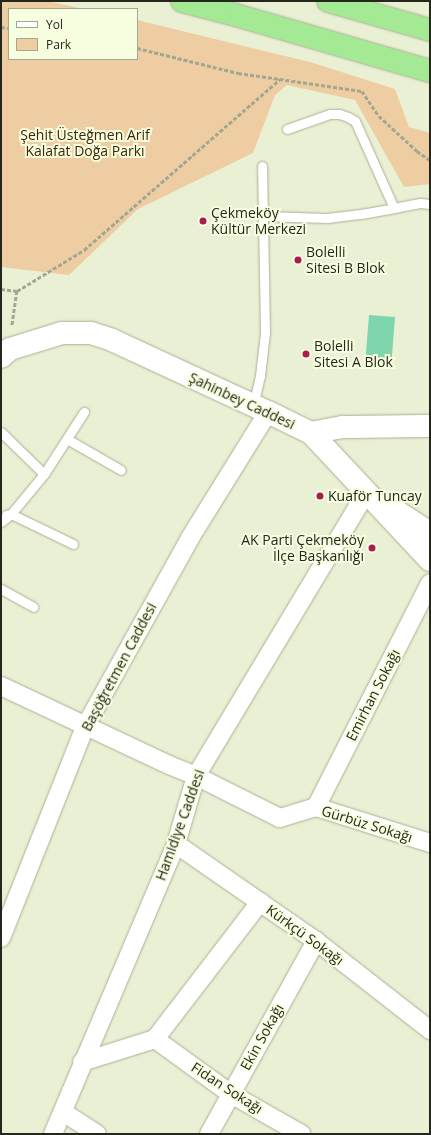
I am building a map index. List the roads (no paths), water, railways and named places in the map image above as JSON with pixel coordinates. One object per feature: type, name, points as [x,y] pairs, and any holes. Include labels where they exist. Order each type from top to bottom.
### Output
[{"type":"highway","points":[[182,1],[430,71]]},
{"type":"highway","points":[[328,1],[430,30]]},
{"type":"main road","name":"Şahinbey Caddesi","points":[[5,353],[62,333],[91,333],[112,340],[311,433],[430,560]]},
{"type":"main road","points":[[311,433],[344,427],[430,426]]},
{"type":"main road","points":[[366,493],[430,533]]},
{"type":"street","name":"Başöğretmen Caddesi","points":[[1,938],[85,727],[261,409]]},
{"type":"street","name":"Hamidiye Caddesi","points":[[53,1134],[82,1062],[176,844],[196,776],[366,493]]},
{"type":"street","name":"Emirhan Sokağı","points":[[316,808],[430,583]]},
{"type":"street","name":"Gürbüz Sokağı","points":[[1,686],[85,727],[196,776],[280,818],[316,808],[430,844]]},
{"type":"street","name":"Kürkçü Sokağı","points":[[176,844],[316,941],[430,1030]]},
{"type":"street","points":[[82,1062],[155,1039],[260,902]]},
{"type":"street","name":"Ekin Sokağı","points":[[209,1134],[316,941]]},
{"type":"street","name":"Fidan Sokağı","points":[[155,1039],[231,1094],[301,1134]]},
{"type":"street","points":[[63,1112],[98,1134]]},
{"type":"lane","points":[[287,129],[330,114],[339,114],[355,121],[394,208]]},
{"type":"lane","points":[[261,409],[260,376],[265,333],[262,166]]},
{"type":"lane","points":[[263,216],[327,218],[361,214],[420,203],[430,204]]},
{"type":"lane","points":[[1,522],[11,514],[44,474],[84,412]]},
{"type":"lane","points":[[1,432],[44,474]]},
{"type":"lane","points":[[67,439],[121,470]]},
{"type":"lane","points":[[1,517],[11,514],[73,544]]},
{"type":"lane","points":[[1,589],[33,607]]},
{"type":"place","name":"Çekmeköy Kültür Merkezi","points":[[203,221]]},
{"type":"place","name":"Bolelli Sitesi B Blok","points":[[298,260]]},
{"type":"place","name":"Bolelli Sitesi A Blok","points":[[306,354]]},
{"type":"place","name":"Kuaför Tuncay","points":[[320,496]]},
{"type":"place","name":"AK Parti Çekmeköy İlçe Başkanlığı","points":[[372,548]]},
{"type":"park label","name":"Şehit Üsteğmen Arif Kalafat Doğa Parkı","points":[[85,144]]}]
